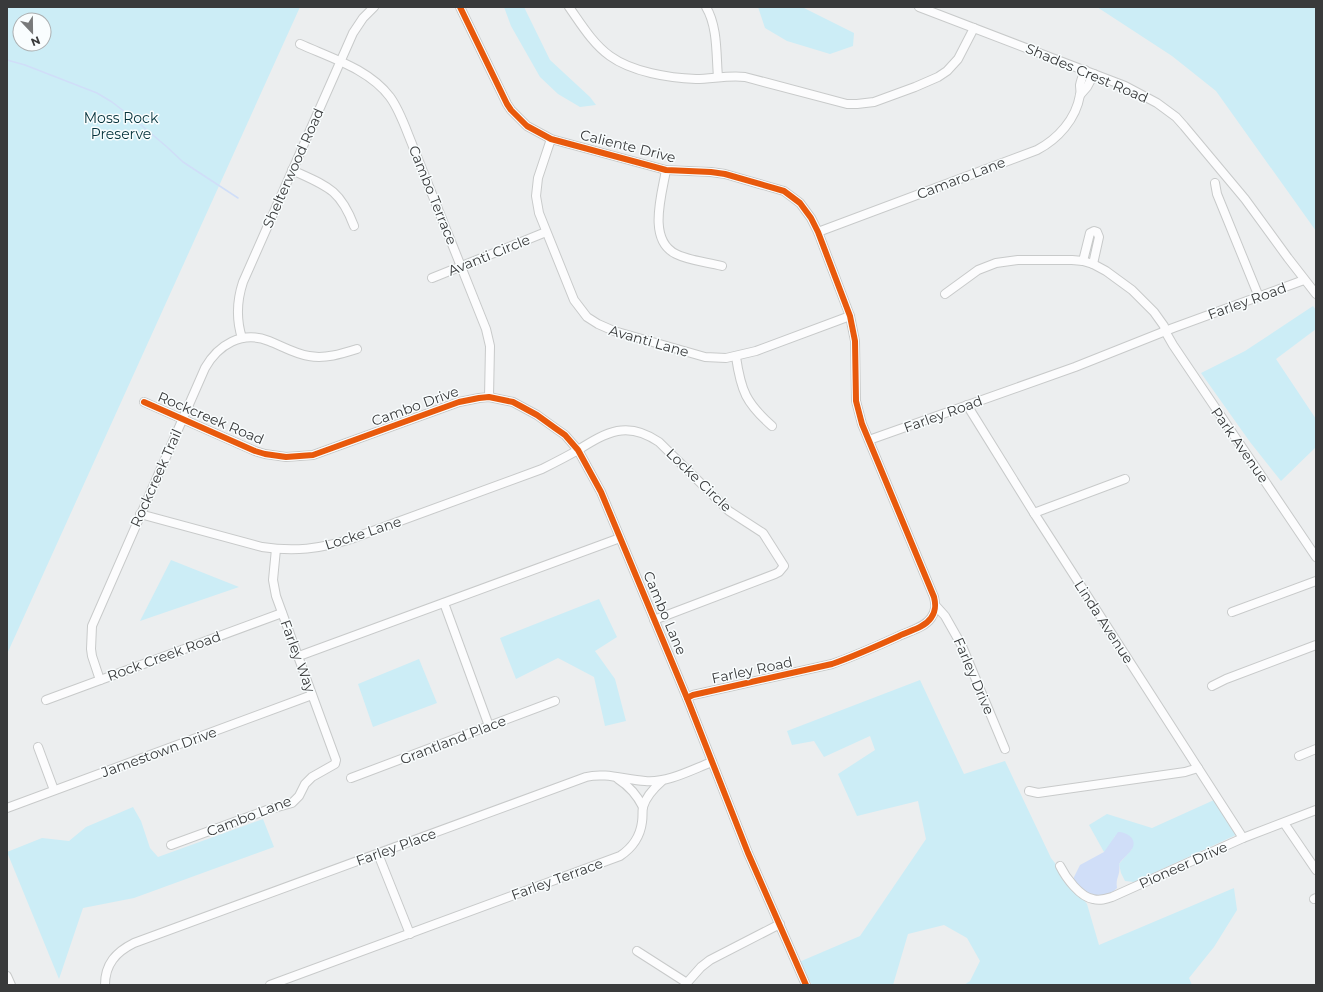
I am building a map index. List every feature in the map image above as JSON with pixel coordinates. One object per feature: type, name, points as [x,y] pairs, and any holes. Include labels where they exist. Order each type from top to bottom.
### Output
[{"type":"street","name":"Shelterwood Road","points":[[242,338],[238,310],[241,288],[340,62],[358,24],[374,7]]},
{"type":"street","name":"Caliente Drive","points":[[460,7],[500,91],[511,110],[527,126],[551,139],[666,170],[718,173],[784,191],[794,197],[806,210],[818,232],[850,316],[855,340],[856,401],[868,440]]},
{"type":"street","points":[[569,7],[599,47],[621,63],[634,68],[676,78],[696,79],[736,76],[745,77],[847,104],[874,102],[938,77],[958,59],[974,28]]},
{"type":"street","points":[[706,7],[711,17],[714,31],[718,77]]},
{"type":"street","name":"Shades Crest Road","points":[[919,7],[1085,70],[1136,91],[1157,103],[1176,117],[1245,199],[1304,280],[1316,294]]},
{"type":"street","name":"Cambo Terrace","points":[[300,44],[365,74],[384,90],[395,106],[403,121],[489,339],[489,397]]},
{"type":"street","name":"Camaro Lane","points":[[818,232],[1030,153],[1047,145],[1061,133],[1074,112],[1080,95],[1080,86],[1085,70]]},
{"type":"street","name":"Camaro Lane","points":[[1080,95],[1087,87],[1094,74]]},
{"type":"street","name":"Avanti Lane","points":[[551,139],[541,166],[536,187],[537,204],[546,232],[574,300],[592,321],[602,327],[705,357],[726,358],[736,357],[756,351],[850,316]]},
{"type":"street","points":[[292,170],[321,183],[338,195],[354,226]]},
{"type":"street","points":[[666,170],[658,222],[665,244],[669,249],[677,254],[722,266]]},
{"type":"street","points":[[1215,183],[1217,194],[1259,297]]},
{"type":"street","points":[[1083,261],[1090,233],[1094,231],[1097,232],[1099,237],[1093,264]]},
{"type":"street","name":"Avanti Circle","points":[[432,278],[546,232]]},
{"type":"street","name":"Park Avenue","points":[[945,294],[978,270],[996,263],[1018,260],[1083,261],[1093,264],[1122,282],[1146,304],[1153,319],[1160,328],[1165,331],[1211,403],[1316,557]]},
{"type":"street","name":"Farley Road","points":[[868,440],[1075,367],[1165,331],[1304,280]]},
{"type":"street","name":"Rockcreek Trail","points":[[100,680],[92,656],[92,626],[182,418],[210,359],[223,346],[242,338],[268,340],[298,353],[310,356],[329,356],[357,349]]},
{"type":"street","points":[[736,357],[741,384],[746,397],[755,411],[772,426]]},
{"type":"street","name":"Cambo Drive","points":[[340,446],[459,402],[489,397],[513,402],[525,408],[565,435],[578,450],[601,492],[620,538]]},
{"type":"street","name":"Rockcreek Road","points":[[144,402],[246,448],[274,456],[286,458],[301,457],[313,455],[340,446]]},
{"type":"street","name":"Linda Avenue","points":[[967,405],[1034,514],[1243,838]]},
{"type":"street","name":"Locke Circle","points":[[578,450],[596,438],[614,431],[633,431],[652,437],[666,448],[729,511],[763,533],[784,566],[776,574],[654,620]]},
{"type":"street","points":[[868,440],[936,606]]},
{"type":"street","name":"Locke Lane","points":[[140,514],[262,547],[303,550],[336,544],[542,469],[578,450]]},
{"type":"street","points":[[1034,514],[1125,479]]},
{"type":"street","points":[[299,656],[620,538]]},
{"type":"street","name":"Cambo Lane","points":[[620,538],[687,698]]},
{"type":"street","name":"Farley Way","points":[[276,549],[273,580],[282,613],[336,760]]},
{"type":"street","points":[[1232,612],[1316,581]]},
{"type":"street","points":[[444,603],[490,726]]},
{"type":"street","name":"Farley Road","points":[[687,698],[693,695],[821,668],[852,657],[920,627],[931,618],[936,606]]},
{"type":"street","name":"Farley Drive","points":[[936,606],[943,612],[962,646],[1005,749]]},
{"type":"street","name":"Rock Creek Road","points":[[46,700],[282,613]]},
{"type":"street","points":[[1212,686],[1226,679],[1316,646]]},
{"type":"street","name":"Jamestown Drive","points":[[7,808],[312,695]]},
{"type":"street","points":[[687,698],[748,854],[806,985]]},
{"type":"street","name":"Grantland Place","points":[[351,778],[555,701]]},
{"type":"street","points":[[38,747],[54,790]]},
{"type":"street","points":[[1299,756],[1316,749]]},
{"type":"street","name":"Cambo Lane","points":[[171,845],[267,810],[292,803],[299,796],[305,784],[312,777],[335,764],[336,760]]},
{"type":"street","name":"Farley Place","points":[[105,985],[108,967],[114,957],[122,949],[134,943],[592,775],[645,781],[662,781],[712,762]]},
{"type":"street","points":[[1029,791],[1038,793],[1185,772],[1198,768]]},
{"type":"street","points":[[614,777],[627,784],[643,808]]},
{"type":"street","name":"Farley Terrace","points":[[270,985],[620,856],[633,845],[637,838],[642,823],[643,808],[651,792],[662,781]]},
{"type":"street","name":"Pioneer Drive","points":[[1060,866],[1066,878],[1085,895],[1095,900],[1103,899],[1112,897],[1243,838],[1316,810]]},
{"type":"street","points":[[1284,822],[1316,870]]},
{"type":"street","points":[[378,854],[410,934]]},
{"type":"street","points":[[637,951],[686,984],[701,967],[710,960],[780,924]]},
{"type":"street","points":[[7,976],[11,985]]},
{"type":"green space","name":"Moss Rock Preserve","points":[[7,7],[300,7],[7,654]]},
{"type":"green space","points":[[504,7],[524,7],[550,60],[590,97],[596,105],[580,107],[558,94],[540,77],[511,26]]},
{"type":"green space","points":[[758,7],[802,7],[854,33],[853,46],[830,54],[787,41],[765,28]]},
{"type":"green space","points":[[1097,7],[1316,7],[1316,231],[1216,91],[1172,56]]},
{"type":"green space","points":[[1313,306],[1316,310],[1316,329],[1276,359],[1316,419],[1316,447],[1281,481],[1250,442],[1201,373],[1245,351]]},
{"type":"green space","points":[[171,560],[239,587],[140,621]]},
{"type":"green space","points":[[599,599],[617,637],[595,651],[615,679],[626,721],[605,726],[594,677],[558,658],[516,679],[500,638]]},
{"type":"green space","points":[[419,659],[437,703],[373,727],[358,684]]},
{"type":"green space","points":[[920,680],[964,774],[1005,761],[1051,858],[1087,904],[1099,945],[1234,888],[1237,910],[1214,947],[1189,978],[1192,985],[964,985],[970,981],[980,961],[967,938],[944,925],[908,934],[893,985],[812,985],[799,962],[860,936],[926,839],[918,801],[857,816],[838,774],[875,750],[870,736],[824,757],[814,741],[792,745],[787,731]]},
{"type":"green space","points":[[1214,800],[1238,834],[1134,882],[1125,881],[1119,864],[1132,849],[1115,836],[1110,846],[1104,852],[1089,825],[1107,814],[1152,828]]},
{"type":"green space","points":[[133,807],[141,821],[150,848],[158,857],[263,819],[274,847],[134,898],[83,908],[59,979],[7,852],[42,838],[69,841],[86,827]]},
{"type":"shaded area","points":[[1118,832],[1125,833],[1133,839],[1134,842],[1132,849],[1119,864],[1117,888],[1105,896],[1099,897],[1088,894],[1073,879],[1080,865],[1104,852]]},
{"type":"waterway","points":[[7,60],[25,65],[97,93],[112,102],[134,119],[183,162],[238,198]]},
{"type":"cycle path","points":[[460,7],[507,104],[527,126],[551,139],[666,170],[725,174],[784,191],[800,203],[811,218],[818,232],[850,316],[855,341],[856,401],[862,424],[934,597],[934,613],[931,618],[920,627],[832,664],[693,695],[687,698]]},
{"type":"cycle path","points":[[144,402],[255,451],[286,457],[313,455],[459,402],[489,397],[513,402],[537,415],[565,435],[578,450],[601,492],[687,698],[748,853],[806,985]]}]
